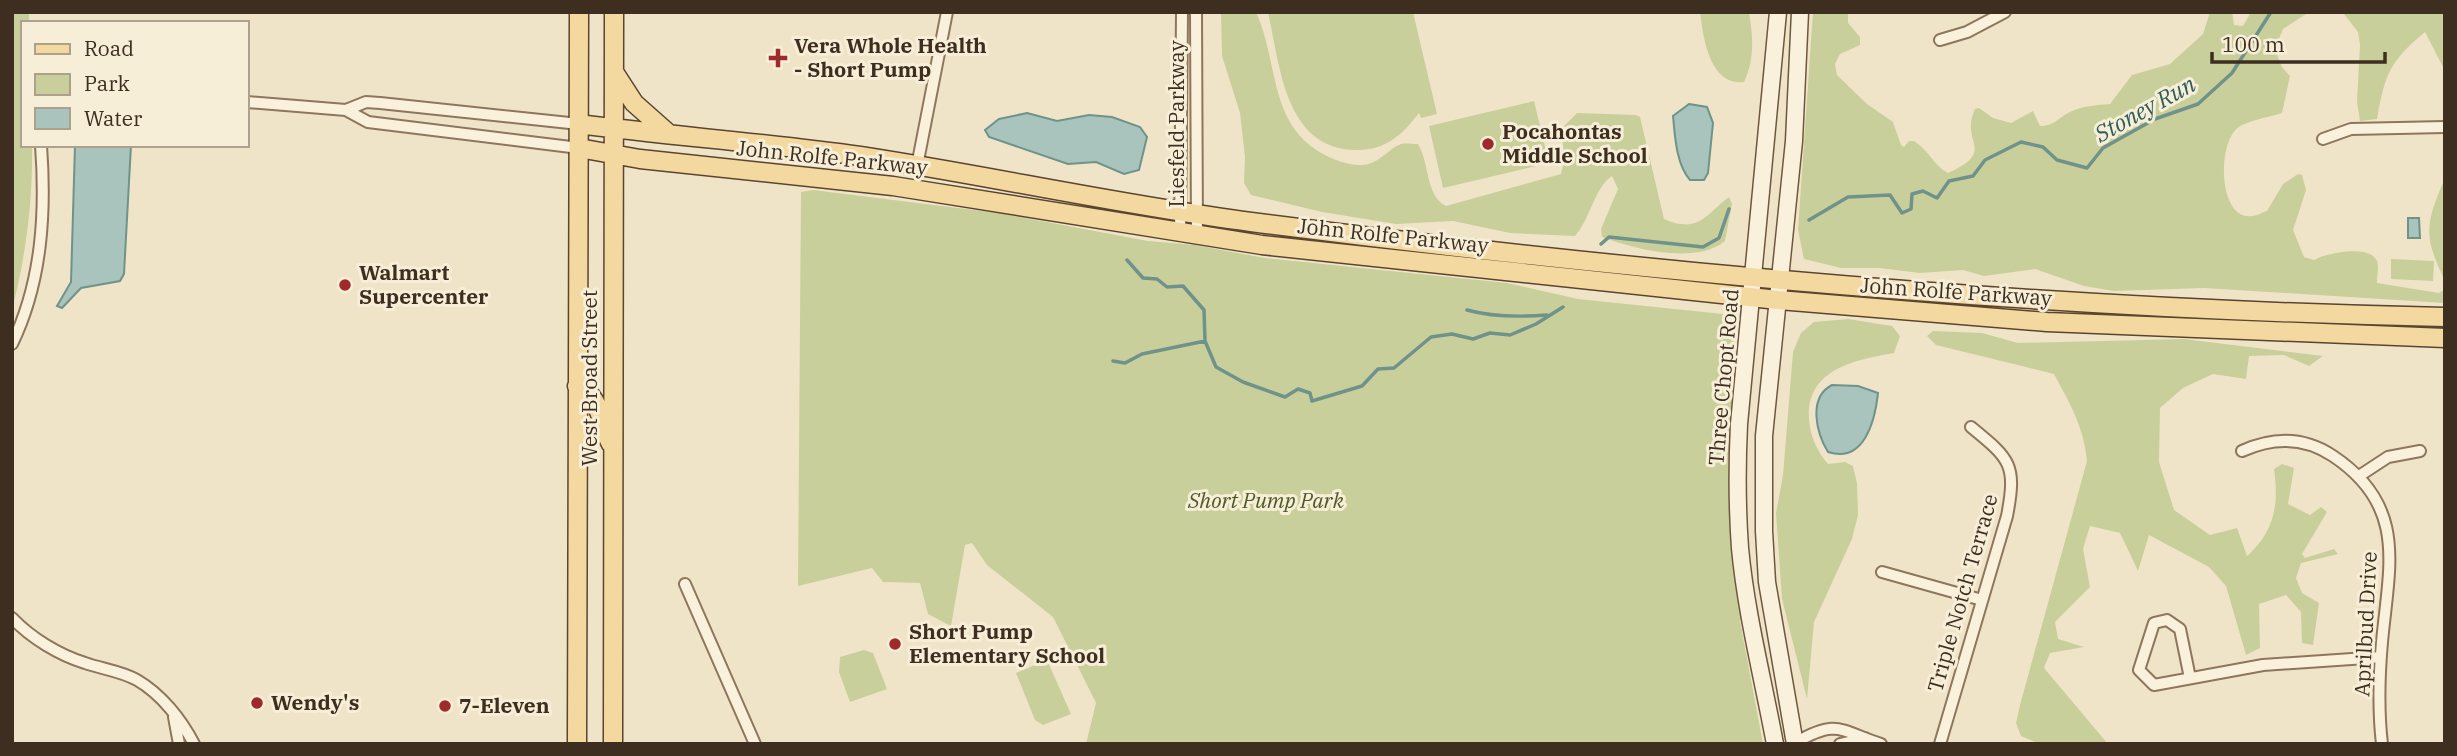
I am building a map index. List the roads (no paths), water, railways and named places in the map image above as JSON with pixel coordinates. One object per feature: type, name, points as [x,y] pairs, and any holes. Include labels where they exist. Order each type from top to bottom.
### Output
[{"type":"main road","name":"West Broad Street","points":[[577,744],[579,12]]},
{"type":"main road","name":"West Broad Street","points":[[612,744],[614,12]]},
{"type":"main road","name":"Three Chopt Road","points":[[1775,744],[1744,575],[1737,477],[1752,275],[1778,12]]},
{"type":"main road","points":[[1796,743],[1771,607],[1764,531],[1764,436],[1794,141],[1800,12]]},
{"type":"main road","points":[[614,72],[634,103],[670,135]]},
{"type":"main road","name":"John Rolfe Parkway","points":[[579,124],[918,166],[1189,212],[1613,263],[2111,304],[2445,317]]},
{"type":"main road","name":"John Rolfe Parkway","points":[[579,148],[613,155],[893,186],[1188,235],[1778,300],[2061,323],[2445,338]]},
{"type":"main road","points":[[578,386],[587,390],[594,400],[600,423],[613,447]]},
{"type":"street","points":[[918,166],[947,12]]},
{"type":"street","name":"Liesfeld Parkway","points":[[1182,12],[1188,235]]},
{"type":"street","name":"Liesfeld Parkway","points":[[1188,235],[1196,12]]},
{"type":"street","points":[[1940,40],[1967,32],[2005,12]]},
{"type":"street","name":"John Rolfe Parkway","points":[[345,110],[366,102],[579,124]]},
{"type":"street","name":"John Rolfe Parkway","points":[[248,103],[345,110],[368,122],[579,148]]},
{"type":"street","points":[[2323,139],[2351,129],[2445,127]]},
{"type":"street","points":[[12,344],[24,319],[39,249],[45,198],[41,147]]},
{"type":"street","name":"Triple Notch Terrace","points":[[1940,744],[2014,482],[2003,453],[1970,427]]},
{"type":"street","name":"Aprilbud Drive","points":[[2242,451],[2275,440],[2304,443],[2326,452],[2359,476],[2375,498],[2390,536],[2390,579],[2381,657],[2382,744]]},
{"type":"street","points":[[2359,476],[2388,457],[2420,451]]},
{"type":"street","points":[[1882,572],[1982,600]]},
{"type":"street","points":[[685,584],[755,744]]},
{"type":"street","points":[[12,618],[29,634],[53,649],[82,663],[135,679],[162,699],[194,744]]},
{"type":"street","points":[[2190,678],[2180,629],[2167,620],[2154,623],[2139,670],[2142,676],[2154,685],[2263,665],[2381,657]]},
{"type":"street","points":[[173,714],[180,744]]},
{"type":"street","points":[[1788,744],[1796,743],[1815,732],[1834,729],[1849,729],[1881,744]]},
{"type":"street","points":[[1840,744],[1865,738]]},
{"type":"water","points":[[1689,104],[1707,107],[1713,123],[1708,173],[1704,180],[1690,180],[1677,150],[1673,116]]},
{"type":"water","points":[[1027,113],[1057,121],[1089,115],[1112,117],[1140,127],[1147,137],[1139,170],[1124,174],[1096,162],[1068,164],[989,137],[985,130],[999,119]]},
{"type":"water","points":[[75,147],[131,147],[124,274],[120,281],[81,288],[62,308],[57,306],[71,282]]},
{"type":"water","points":[[2408,218],[2419,218],[2420,238],[2408,238]]},
{"type":"water","points":[[1832,385],[1858,386],[1878,393],[1874,416],[1865,438],[1851,452],[1828,452],[1820,436],[1816,417],[1819,398]]},
{"type":"waterway","name":"Stoney Run","points":[[1809,220],[1848,197],[1890,195],[1902,213],[1911,209],[1912,194],[1923,191],[1937,198],[1949,181],[1973,176],[1985,160],[2021,142],[2043,147],[2057,160],[2087,168],[2103,148],[2155,119],[2198,104],[2232,73],[2271,12]]},
{"type":"waterway","name":"Stoney Run","points":[[1601,244],[1609,237],[1703,247],[1719,238],[1729,209]]},
{"type":"waterway","name":"Stoney Run","points":[[1127,260],[1143,278],[1157,279],[1167,287],[1183,286],[1204,310],[1205,341],[1216,367],[1243,382],[1285,397],[1298,389],[1310,393],[1312,401],[1362,386],[1378,369],[1394,368],[1431,337],[1452,334],[1473,339],[1490,333],[1510,335],[1536,324],[1563,307]]},
{"type":"waterway","points":[[1467,310],[1507,316],[1547,315]]},
{"type":"waterway","points":[[1113,361],[1125,363],[1142,354],[1205,341]]},
{"type":"place","name":"Vera Whole Health - Short Pump","points":[[778,58]]},
{"type":"place","name":"Pocahontas Middle School","points":[[1488,144]]},
{"type":"place","name":"Walmart Supercenter","points":[[345,285]]},
{"type":"place","name":"Short Pump Elementary School","points":[[895,644]]},
{"type":"place","name":"Wendy's","points":[[257,703]]},
{"type":"place","name":"7-Eleven","points":[[445,706]]},
{"type":"park label","name":"Short Pump Park","points":[[1266,501]]}]
